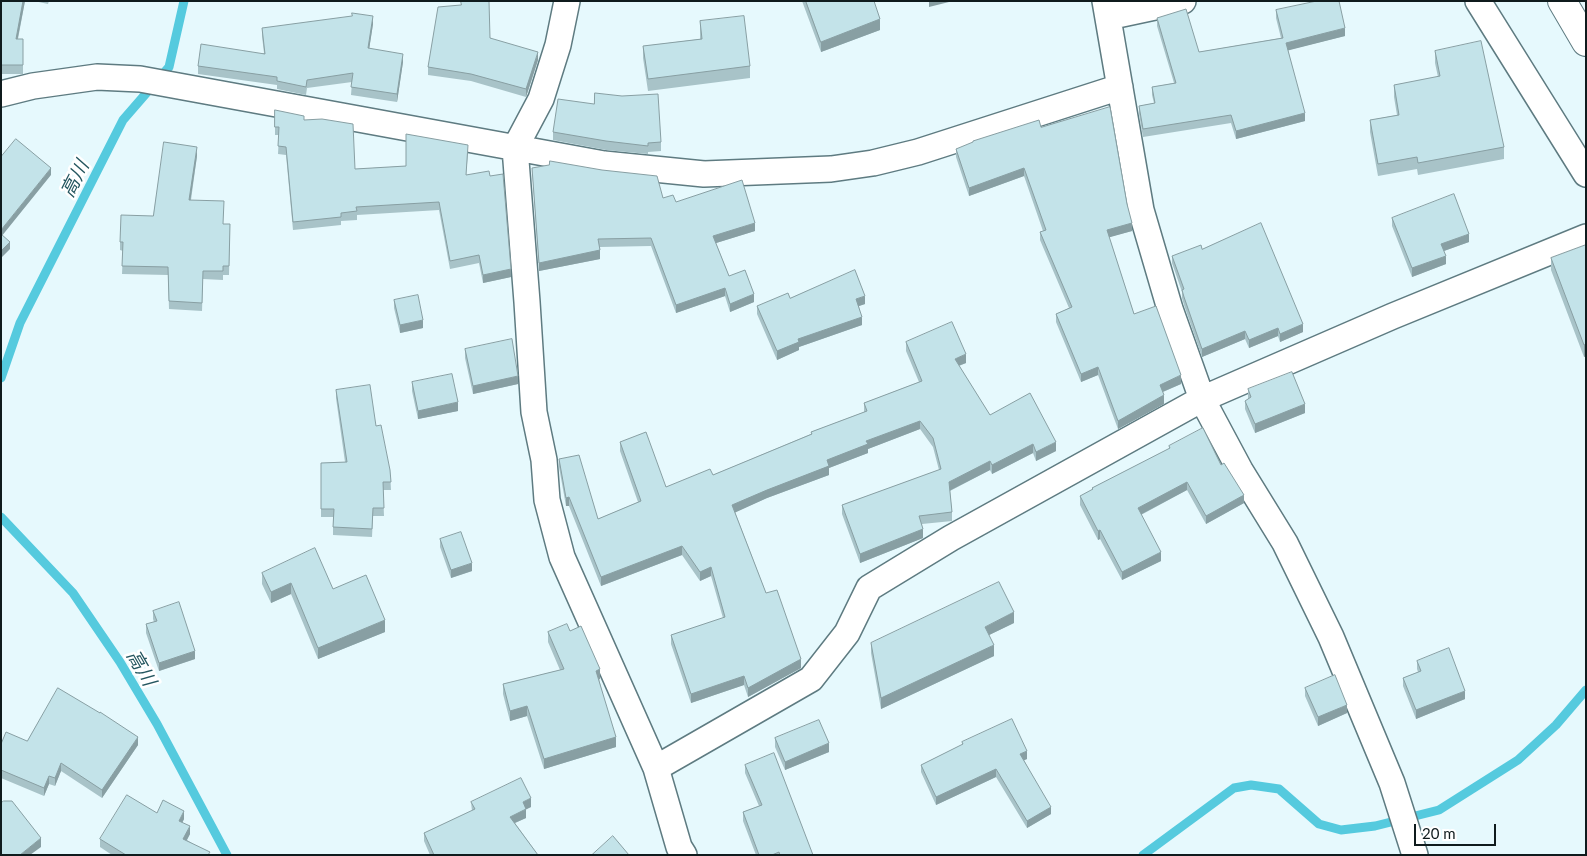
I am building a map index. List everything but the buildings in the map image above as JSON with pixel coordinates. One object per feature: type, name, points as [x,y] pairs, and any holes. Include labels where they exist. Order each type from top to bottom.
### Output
[{"type":"highway","points":[[1562,1],[1586,42]]},
{"type":"street","points":[[567,1],[558,45],[541,99],[515,148],[534,412],[544,460],[546,500],[562,557],[656,768],[679,847],[684,855]]},
{"type":"street","points":[[1183,1],[1106,9],[1141,210],[1170,309],[1202,399],[1240,470],[1285,543],[1331,637],[1392,783],[1414,851]]},
{"type":"street","points":[[1478,1],[1586,174]]},
{"type":"street","points":[[1,94],[33,86],[97,77],[140,79],[604,164],[704,174],[830,169],[872,163],[918,152],[1120,87]]},
{"type":"street","points":[[656,768],[811,679],[847,633],[869,588],[952,538],[1202,399],[1393,316],[1586,238]]},
{"type":"waterway","name":"高川","points":[[1,378],[20,323],[123,120],[169,67],[184,1]]},
{"type":"waterway","name":"高川","points":[[1,517],[73,593],[120,662],[157,724],[227,855]]},
{"type":"waterway","points":[[1143,855],[1234,788],[1251,785],[1279,789],[1319,824],[1341,830],[1375,826],[1439,810],[1518,760],[1556,725],[1586,690]]}]
